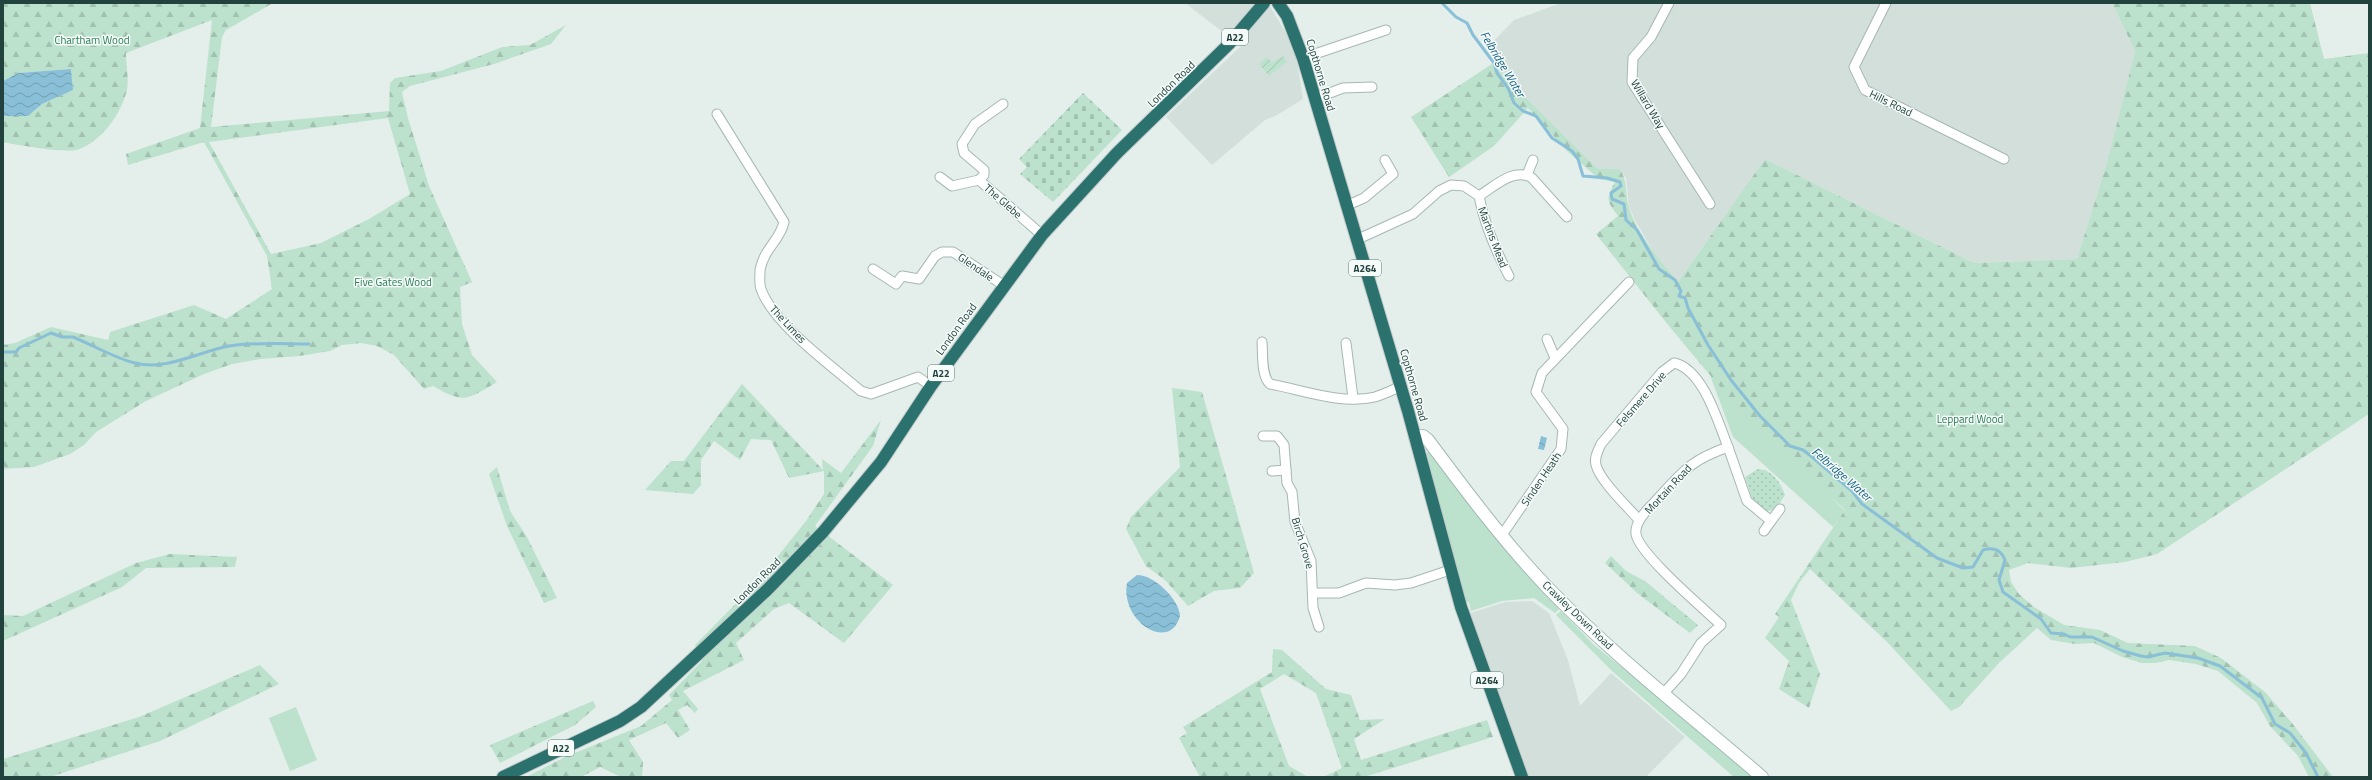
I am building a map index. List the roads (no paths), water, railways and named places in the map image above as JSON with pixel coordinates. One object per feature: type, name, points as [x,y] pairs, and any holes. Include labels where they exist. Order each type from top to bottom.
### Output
[{"type":"highway","name":"London Road","points":[[503,777],[626,718],[641,708],[678,676],[767,590],[823,532],[881,462],[931,386],[1003,286],[1042,235],[1117,153],[1225,49],[1264,3]]},
{"type":"highway","name":"Copthorne Road","points":[[1278,3],[1287,16],[1303,58],[1356,240],[1401,386],[1462,611],[1522,777]]},
{"type":"street","name":"Willard Way","points":[[1669,3],[1651,37],[1633,58],[1632,82],[1710,204]]},
{"type":"street","name":"Hills Road","points":[[1886,3],[1854,67],[1865,90],[2004,159]]},
{"type":"street","points":[[1303,58],[1386,30]]},
{"type":"street","points":[[1314,99],[1343,88],[1372,87]]},
{"type":"street","points":[[979,180],[984,175],[984,170],[964,153],[962,144],[975,124],[1003,104]]},
{"type":"street","name":"The Limes","points":[[717,114],[784,222],[783,230],[764,255],[760,272],[760,287],[767,302],[795,335],[861,391],[871,394],[918,377],[931,386]]},
{"type":"street","points":[[1346,206],[1364,198],[1393,174],[1385,160]]},
{"type":"street","points":[[1527,175],[1533,160]]},
{"type":"street","points":[[1479,196],[1512,175],[1527,175],[1532,178],[1567,217]]},
{"type":"street","name":"The Glebe","points":[[940,178],[952,186],[979,180],[1042,235]]},
{"type":"street","name":"Martins Mead","points":[[1356,240],[1413,214],[1439,191],[1451,185],[1464,186],[1479,196],[1482,213],[1508,276]]},
{"type":"street","name":"Glendale","points":[[873,270],[896,284],[902,276],[919,279],[934,256],[942,252],[953,252],[1003,286]]},
{"type":"street","name":"Sinden Heath","points":[[1502,535],[1561,449],[1563,429],[1536,392],[1542,373],[1628,282]]},
{"type":"street","points":[[1547,339],[1555,358]]},
{"type":"street","points":[[1262,342],[1266,381],[1270,384],[1315,395],[1353,398],[1374,397],[1401,386]]},
{"type":"street","points":[[1346,343],[1353,398]]},
{"type":"street","name":"Felsmere Drive","points":[[1639,520],[1605,480],[1596,466],[1596,456],[1601,444],[1662,372],[1674,364],[1684,365],[1706,393],[1728,448]]},
{"type":"street","name":"Birch Grove","points":[[1263,436],[1277,436],[1282,440],[1287,483],[1292,492],[1295,522],[1311,561],[1313,608],[1319,627]]},
{"type":"street","name":"Crawley Down Road","points":[[1415,437],[1423,436],[1428,440],[1502,535],[1548,587],[1596,636],[1762,777]]},
{"type":"street","points":[[1728,448],[1747,501],[1771,521]]},
{"type":"street","name":"Mortain Road","points":[[1664,693],[1682,674],[1701,643],[1721,625],[1646,553],[1636,533],[1639,520],[1687,466],[1698,459],[1728,448]]},
{"type":"street","points":[[1272,471],[1286,470]]},
{"type":"street","points":[[1764,531],[1780,509]]},
{"type":"street","points":[[1313,593],[1339,593],[1366,583],[1395,585],[1411,583],[1450,570]]},
{"type":"water","points":[[71,69],[73,90],[42,104],[28,116],[3,116],[3,81],[18,73]]},
{"type":"water","points":[[1541,436],[1547,438],[1544,450],[1538,449]]},
{"type":"water","points":[[1137,575],[1144,576],[1158,583],[1175,602],[1179,609],[1180,616],[1175,627],[1167,632],[1157,632],[1147,628],[1138,620],[1131,610],[1127,597],[1127,583]]},
{"type":"waterway","name":"Felbridge Water","points":[[1442,3],[1456,17],[1467,23],[1473,35],[1494,63],[1497,73],[1508,88],[1514,103],[1523,111],[1536,116],[1552,138],[1572,151],[1578,159],[1583,176],[1607,178],[1620,182],[1621,186],[1611,193],[1612,199],[1624,204],[1626,220],[1637,230],[1659,269],[1675,280],[1681,291],[1679,296],[1685,298],[1688,308],[1708,345],[1731,380],[1760,416],[1790,446],[1803,450],[1811,456],[1852,491],[1862,504],[1937,558],[1963,568],[1973,567],[1983,550],[1993,549],[1999,551],[2005,560],[1999,580],[2003,592],[2041,619],[2051,633],[2064,634],[2070,637],[2092,637],[2123,651],[2141,656],[2148,657],[2165,653],[2198,658],[2220,666],[2262,698],[2275,724],[2290,733],[2306,753],[2318,777]]},
{"type":"waterway","points":[[3,352],[16,352],[19,348],[51,333],[62,337],[73,337],[119,358],[147,365],[170,363],[229,346],[259,344],[309,344]]},
{"type":"park label","name":"Chartham Wood","points":[[92,40]]},
{"type":"park label","name":"Five Gates Wood","points":[[393,282]]},
{"type":"park label","name":"Leppard Wood","points":[[1970,419]]}]
